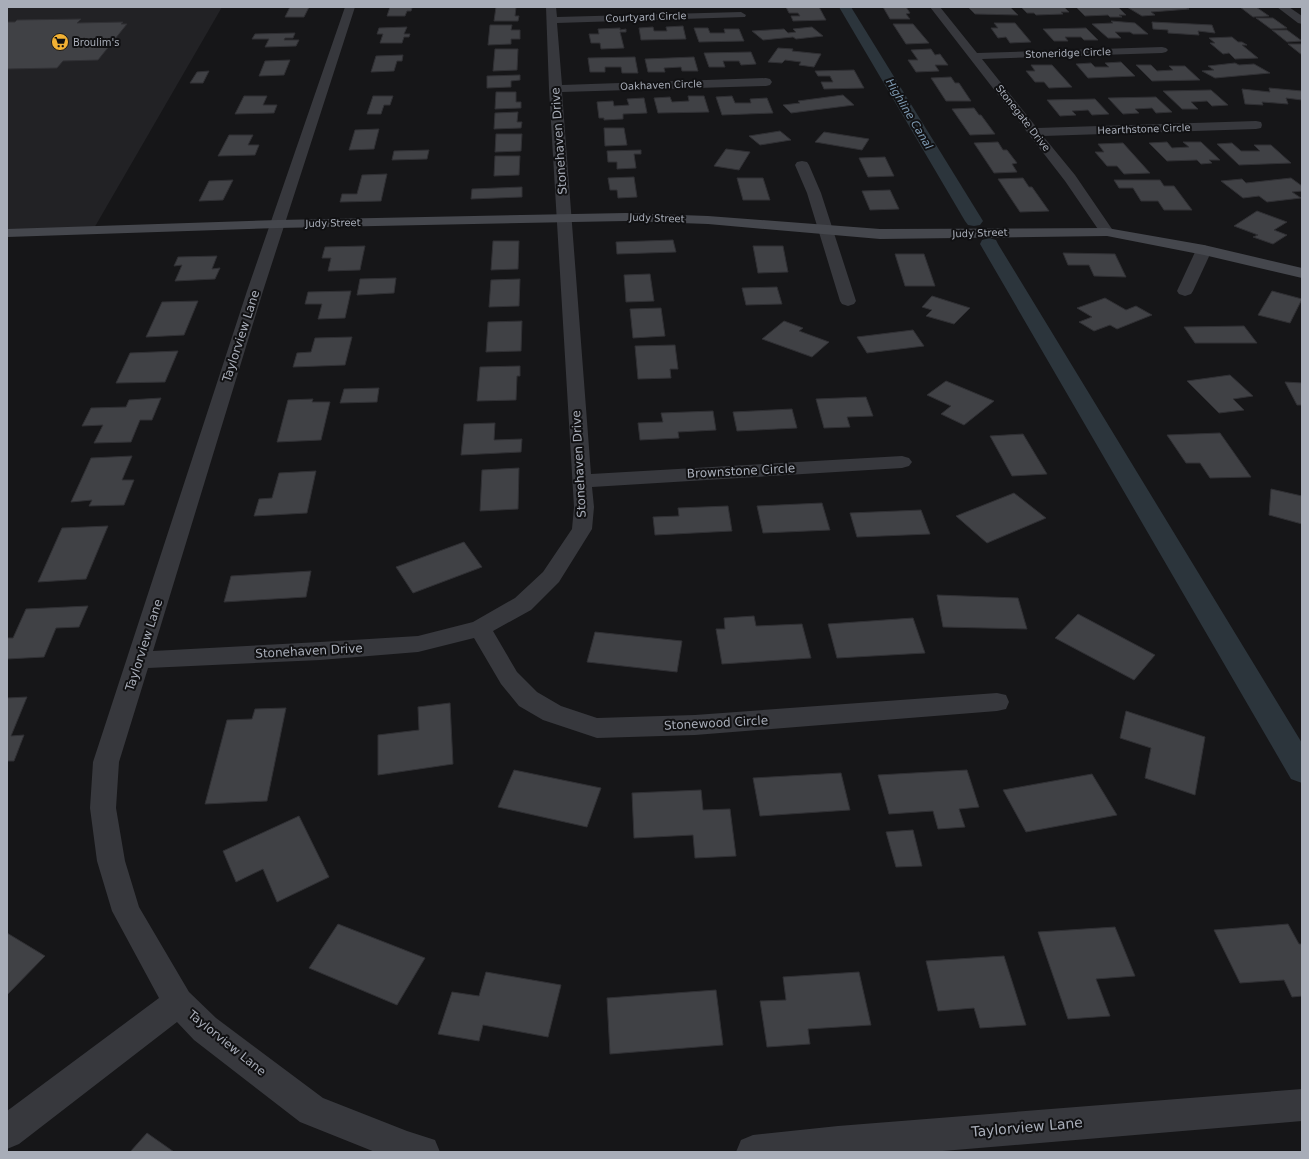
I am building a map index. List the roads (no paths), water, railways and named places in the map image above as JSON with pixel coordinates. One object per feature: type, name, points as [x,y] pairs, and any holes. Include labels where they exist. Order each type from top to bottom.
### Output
[{"type":"street","name":"Taylorview Lane","points":[[350,7],[278,224],[106,762],[103,808],[111,861],[126,911],[178,1002],[204,1028],[312,1110],[407,1148],[423,1152]]},
{"type":"street","name":"Stonegate Drive","points":[[935,7],[1070,178],[1107,232]]},
{"type":"street","points":[[1282,7],[1302,21]]},
{"type":"street","name":"Courtyard Circle","points":[[552,14],[741,15]]},
{"type":"street","name":"Stonehaven Drive","points":[[139,660],[320,651],[418,644],[480,628],[523,604],[551,577],[582,529],[584,507],[555,89],[552,14]]},
{"type":"street","name":"Stoneridge Circle","points":[[975,56],[1162,50]]},
{"type":"street","name":"Oakhaven Circle","points":[[555,89],[766,82]]},
{"type":"street","name":"Hearthstone Circle","points":[[1033,132],[1256,125]]},
{"type":"street","points":[[802,165],[814,193],[848,301]]},
{"type":"street","name":"Judy Street","points":[[7,233],[278,224],[626,217],[708,220],[880,234],[1107,232],[1204,250],[1302,273]]},
{"type":"street","points":[[1185,290],[1204,250]]},
{"type":"street","name":"Brownstone Circle","points":[[581,481],[902,462]]},
{"type":"street","name":"Stonewood Circle","points":[[480,628],[510,678],[528,699],[552,714],[597,728],[695,725],[997,702]]},
{"type":"street","points":[[7,1132],[178,1002]]},
{"type":"street","name":"Taylorview Lane","points":[[753,1152],[846,1142],[1302,1105]]},
{"type":"waterway","name":"Highline Canal","points":[[845,7],[974,221]]},
{"type":"waterway","points":[[989,244],[1302,770]]},
{"type":"place","name":"Broulim's","points":[[60,42]]}]
